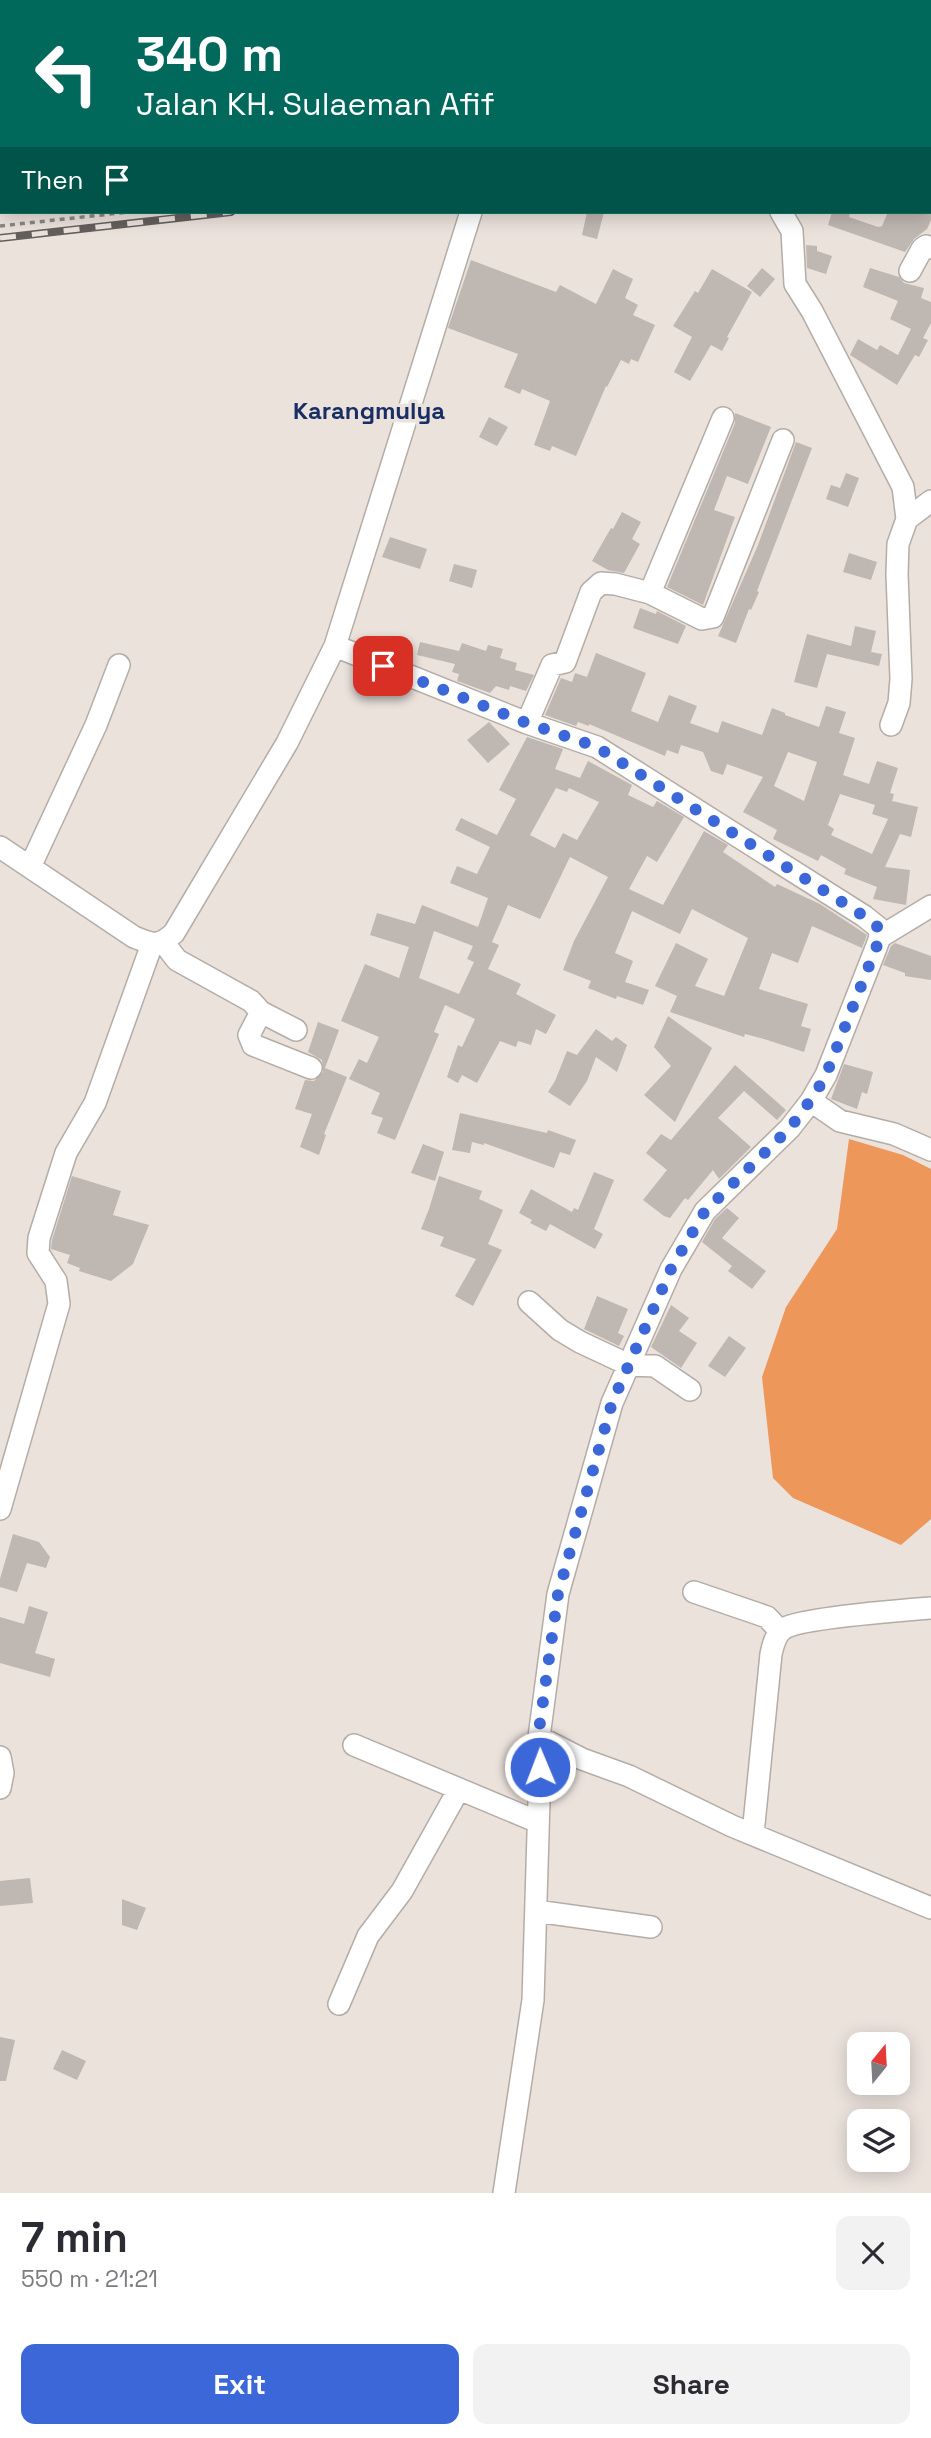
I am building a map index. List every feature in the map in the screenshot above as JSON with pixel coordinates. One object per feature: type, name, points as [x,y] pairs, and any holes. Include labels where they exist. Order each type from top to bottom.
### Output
[{"type":"street","points":[[0,1510],[59,1304],[56,1281],[38,1253],[39,1238],[66,1153],[95,1102],[158,943],[174,933],[287,743],[335,646],[470,214]]},
{"type":"street","points":[[782,214],[792,231],[795,284],[812,311],[903,487],[907,519],[898,544],[897,574],[901,679],[899,703],[891,724]]},
{"type":"street","points":[[909,271],[922,249],[926,246],[931,248]]},
{"type":"street","points":[[650,593],[723,418]]},
{"type":"street","points":[[527,723],[552,665],[565,662],[591,592],[601,583],[650,593],[702,619],[713,617],[783,440]]},
{"type":"street","points":[[907,519],[931,501]]},
{"type":"street","points":[[335,646],[527,723],[597,747],[874,922],[879,928],[880,937],[826,1075],[811,1101],[790,1128],[705,1211],[671,1269],[612,1403],[558,1594],[538,1737],[533,2000],[504,2193]]},
{"type":"street","points":[[30,867],[96,725],[119,665]]},
{"type":"street","points":[[0,847],[134,937],[158,943],[177,960],[251,1001],[261,1012],[296,1030]]},
{"type":"street","points":[[880,937],[931,906]]},
{"type":"street","points":[[261,1012],[250,1035],[253,1045],[311,1068]]},
{"type":"street","points":[[811,1101],[840,1121],[894,1134],[931,1150]]},
{"type":"street","points":[[528,1301],[560,1330],[580,1342],[629,1366],[655,1366],[690,1390]]},
{"type":"street","points":[[694,1592],[767,1617],[780,1630]]},
{"type":"street","points":[[753,1834],[771,1654],[780,1630],[831,1619],[931,1608]]},
{"type":"street","points":[[538,1737],[753,1834],[931,1908]]},
{"type":"street","points":[[354,1745],[538,1822]]},
{"type":"street","points":[[0,1757],[3,1773],[0,1788]]},
{"type":"street","points":[[339,2004],[368,1936],[402,1891],[459,1789]]},
{"type":"street","points":[[536,1911],[651,1927]]},
{"type":"path","points":[[0,226],[111,214]]},
{"type":"shaded area","points":[[849,1139],[903,1155],[931,1169],[931,1519],[901,1545],[793,1498],[773,1478],[762,1377],[786,1307],[837,1229]]},
{"type":"building","points":[[587,214],[603,214],[597,239],[582,235]]},
{"type":"building","points":[[831,214],[850,214],[849,217],[878,227],[882,226],[887,214],[931,214],[927,229],[914,239],[905,252],[828,225]]},
{"type":"building","points":[[806,245],[817,246],[817,251],[832,256],[826,274],[807,268]]},
{"type":"building","points":[[471,260],[556,292],[560,285],[596,304],[613,269],[633,279],[625,298],[638,305],[633,315],[655,325],[638,362],[631,359],[629,364],[621,360],[606,386],[576,456],[552,446],[550,451],[534,445],[550,401],[522,389],[520,394],[504,387],[518,354],[448,328]]},
{"type":"building","points":[[762,268],[775,279],[760,297],[747,286]]},
{"type":"building","points":[[870,268],[899,277],[904,283],[924,288],[921,298],[931,302],[931,323],[923,338],[928,340],[919,357],[915,355],[897,385],[850,355],[858,339],[877,350],[880,345],[898,355],[911,329],[890,319],[898,301],[863,287]]},
{"type":"building","points":[[712,269],[752,292],[722,351],[711,345],[690,381],[674,372],[692,337],[673,326]]},
{"type":"building","points":[[735,413],[771,427],[748,484],[727,476],[714,510],[735,517],[703,605],[667,587],[735,423]]},
{"type":"building","points":[[489,417],[508,427],[497,446],[479,437]]},
{"type":"building","points":[[796,442],[812,448],[757,591],[759,592],[751,610],[749,609],[736,643],[718,636],[758,545]]},
{"type":"building","points":[[846,473],[859,478],[848,507],[826,499],[831,485],[840,488]]},
{"type":"building","points":[[622,512],[641,522],[632,539],[640,544],[624,573],[608,570],[592,561]]},
{"type":"building","points":[[390,537],[427,549],[420,569],[382,557]]},
{"type":"building","points":[[849,553],[877,562],[871,580],[843,572]]},
{"type":"building","points":[[454,564],[477,570],[472,588],[449,581]]},
{"type":"building","points":[[640,608],[656,614],[657,611],[686,626],[678,644],[633,628]]},
{"type":"building","points":[[855,626],[876,631],[871,652],[882,654],[879,666],[827,654],[817,688],[794,682],[807,634],[851,646]]},
{"type":"building","points":[[420,642],[459,651],[462,643],[486,651],[488,645],[503,649],[500,658],[517,663],[515,670],[534,675],[526,691],[510,686],[509,690],[496,686],[490,693],[457,681],[459,674],[452,672],[455,664],[417,655]]},
{"type":"building","points":[[596,653],[646,673],[631,711],[658,722],[669,695],[697,706],[690,723],[718,733],[722,721],[762,735],[772,708],[819,727],[826,706],[846,712],[839,733],[855,738],[843,775],[869,784],[877,761],[898,768],[890,793],[894,794],[892,801],[918,807],[911,837],[900,834],[885,867],[910,870],[906,905],[873,899],[877,887],[844,874],[846,869],[821,855],[818,861],[773,839],[777,830],[743,812],[763,777],[727,764],[723,775],[711,771],[703,752],[681,745],[678,754],[667,750],[665,756],[589,724],[578,722],[576,726],[545,715],[561,678],[572,682],[575,673],[587,677]],"holes":[[[788,752],[817,762],[804,801],[774,786]],[[840,794],[875,805],[872,814],[888,819],[872,854],[831,835],[834,829],[828,825]]]},
{"type":"building","points":[[489,722],[510,744],[488,763],[467,740]]},
{"type":"building","points":[[527,737],[563,749],[555,769],[580,778],[588,761],[632,785],[628,795],[653,807],[657,801],[684,817],[657,862],[647,856],[629,889],[663,905],[704,831],[728,845],[723,852],[775,887],[777,884],[820,904],[867,935],[862,948],[812,926],[798,963],[772,953],[759,989],[808,1004],[801,1026],[811,1029],[804,1052],[745,1034],[744,1037],[670,1012],[677,996],[655,986],[676,943],[708,959],[695,986],[724,996],[748,938],[692,909],[680,934],[632,911],[615,953],[633,961],[625,982],[649,990],[643,1005],[617,996],[616,999],[588,988],[591,981],[563,970],[574,941],[608,877],[570,857],[540,919],[508,905],[492,942],[499,945],[488,969],[521,984],[516,994],[556,1015],[546,1034],[536,1029],[531,1045],[518,1041],[516,1047],[500,1041],[477,1083],[462,1075],[458,1083],[447,1077],[458,1045],[462,1047],[475,1019],[445,1005],[434,1032],[439,1034],[395,1140],[377,1133],[383,1118],[371,1114],[380,1093],[349,1079],[359,1059],[367,1063],[379,1037],[341,1021],[365,964],[399,978],[409,947],[370,935],[377,913],[415,924],[422,905],[478,927],[488,898],[450,883],[457,866],[477,874],[490,847],[455,830],[461,818],[497,835],[516,799],[499,790]],"holes":[[[556,788],[567,792],[569,788],[599,802],[577,840],[563,833],[555,848],[530,835]],[[434,931],[473,946],[467,959],[474,962],[459,994],[419,978]]]},
{"type":"building","points":[[895,943],[931,956],[931,980],[905,976],[905,973],[883,965]]},
{"type":"building","points":[[668,1016],[712,1048],[675,1122],[644,1095],[671,1066],[654,1047]]},
{"type":"building","points":[[318,1022],[339,1030],[325,1068],[347,1077],[324,1134],[326,1135],[319,1155],[300,1147],[312,1114],[295,1109],[305,1080],[314,1081],[323,1072],[322,1060],[308,1052]]},
{"type":"building","points":[[596,1029],[612,1041],[616,1037],[627,1045],[617,1072],[596,1057],[587,1081],[570,1106],[548,1092],[567,1051],[577,1055]]},
{"type":"building","points":[[844,1064],[873,1072],[867,1094],[862,1092],[857,1109],[831,1099]]},
{"type":"building","points":[[735,1065],[786,1110],[777,1120],[744,1091],[718,1118],[751,1147],[719,1179],[713,1170],[688,1200],[685,1198],[670,1218],[664,1216],[643,1200],[667,1170],[646,1153],[661,1134],[671,1140]]},
{"type":"building","points":[[460,1113],[547,1133],[548,1130],[576,1140],[570,1155],[560,1152],[554,1168],[484,1143],[472,1142],[470,1153],[452,1150]]},
{"type":"building","points":[[423,1144],[444,1152],[435,1181],[411,1173]]},
{"type":"building","points":[[594,1172],[614,1180],[594,1229],[603,1234],[595,1249],[550,1224],[546,1231],[530,1223],[532,1220],[519,1213],[531,1189],[572,1212],[574,1208],[578,1210]]},
{"type":"building","points":[[72,1176],[121,1191],[113,1215],[149,1225],[133,1264],[111,1281],[79,1271],[80,1268],[67,1263],[70,1255],[51,1249]]},
{"type":"building","points":[[439,1176],[482,1191],[479,1199],[503,1210],[488,1244],[502,1250],[473,1306],[455,1296],[476,1259],[440,1246],[444,1237],[421,1229]]},
{"type":"building","points":[[727,1208],[739,1218],[722,1238],[766,1271],[752,1289],[728,1271],[732,1266],[702,1242],[715,1219]]},
{"type":"building","points":[[597,1296],[628,1309],[618,1333],[624,1336],[619,1346],[584,1329]]},
{"type":"building","points":[[671,1305],[689,1318],[679,1331],[697,1343],[681,1368],[651,1347]]},
{"type":"building","points":[[729,1336],[746,1348],[725,1377],[708,1366]]},
{"type":"building","points":[[13,1534],[39,1542],[50,1557],[46,1568],[27,1563],[17,1592],[0,1587]]},
{"type":"building","points":[[29,1606],[48,1612],[35,1653],[55,1659],[50,1677],[0,1663],[0,1617],[24,1624]]},
{"type":"building","points":[[30,1878],[33,1903],[0,1906],[0,1881]]},
{"type":"building","points":[[122,1899],[146,1908],[137,1930],[122,1925]]},
{"type":"building","points":[[0,2037],[15,2040],[6,2081],[0,2081]]},
{"type":"building","points":[[62,2050],[86,2061],[77,2080],[53,2069]]},
{"type":"railway","points":[[0,238],[213,214]]},
{"type":"district","name":"Karangmulya","points":[[369,410]]},
{"type":"route","points":[[383,666],[527,723],[597,747],[874,922],[879,928],[880,937],[826,1075],[811,1101],[790,1128],[705,1211],[671,1269],[612,1403],[558,1594],[538,1737],[540,1767]]}]
